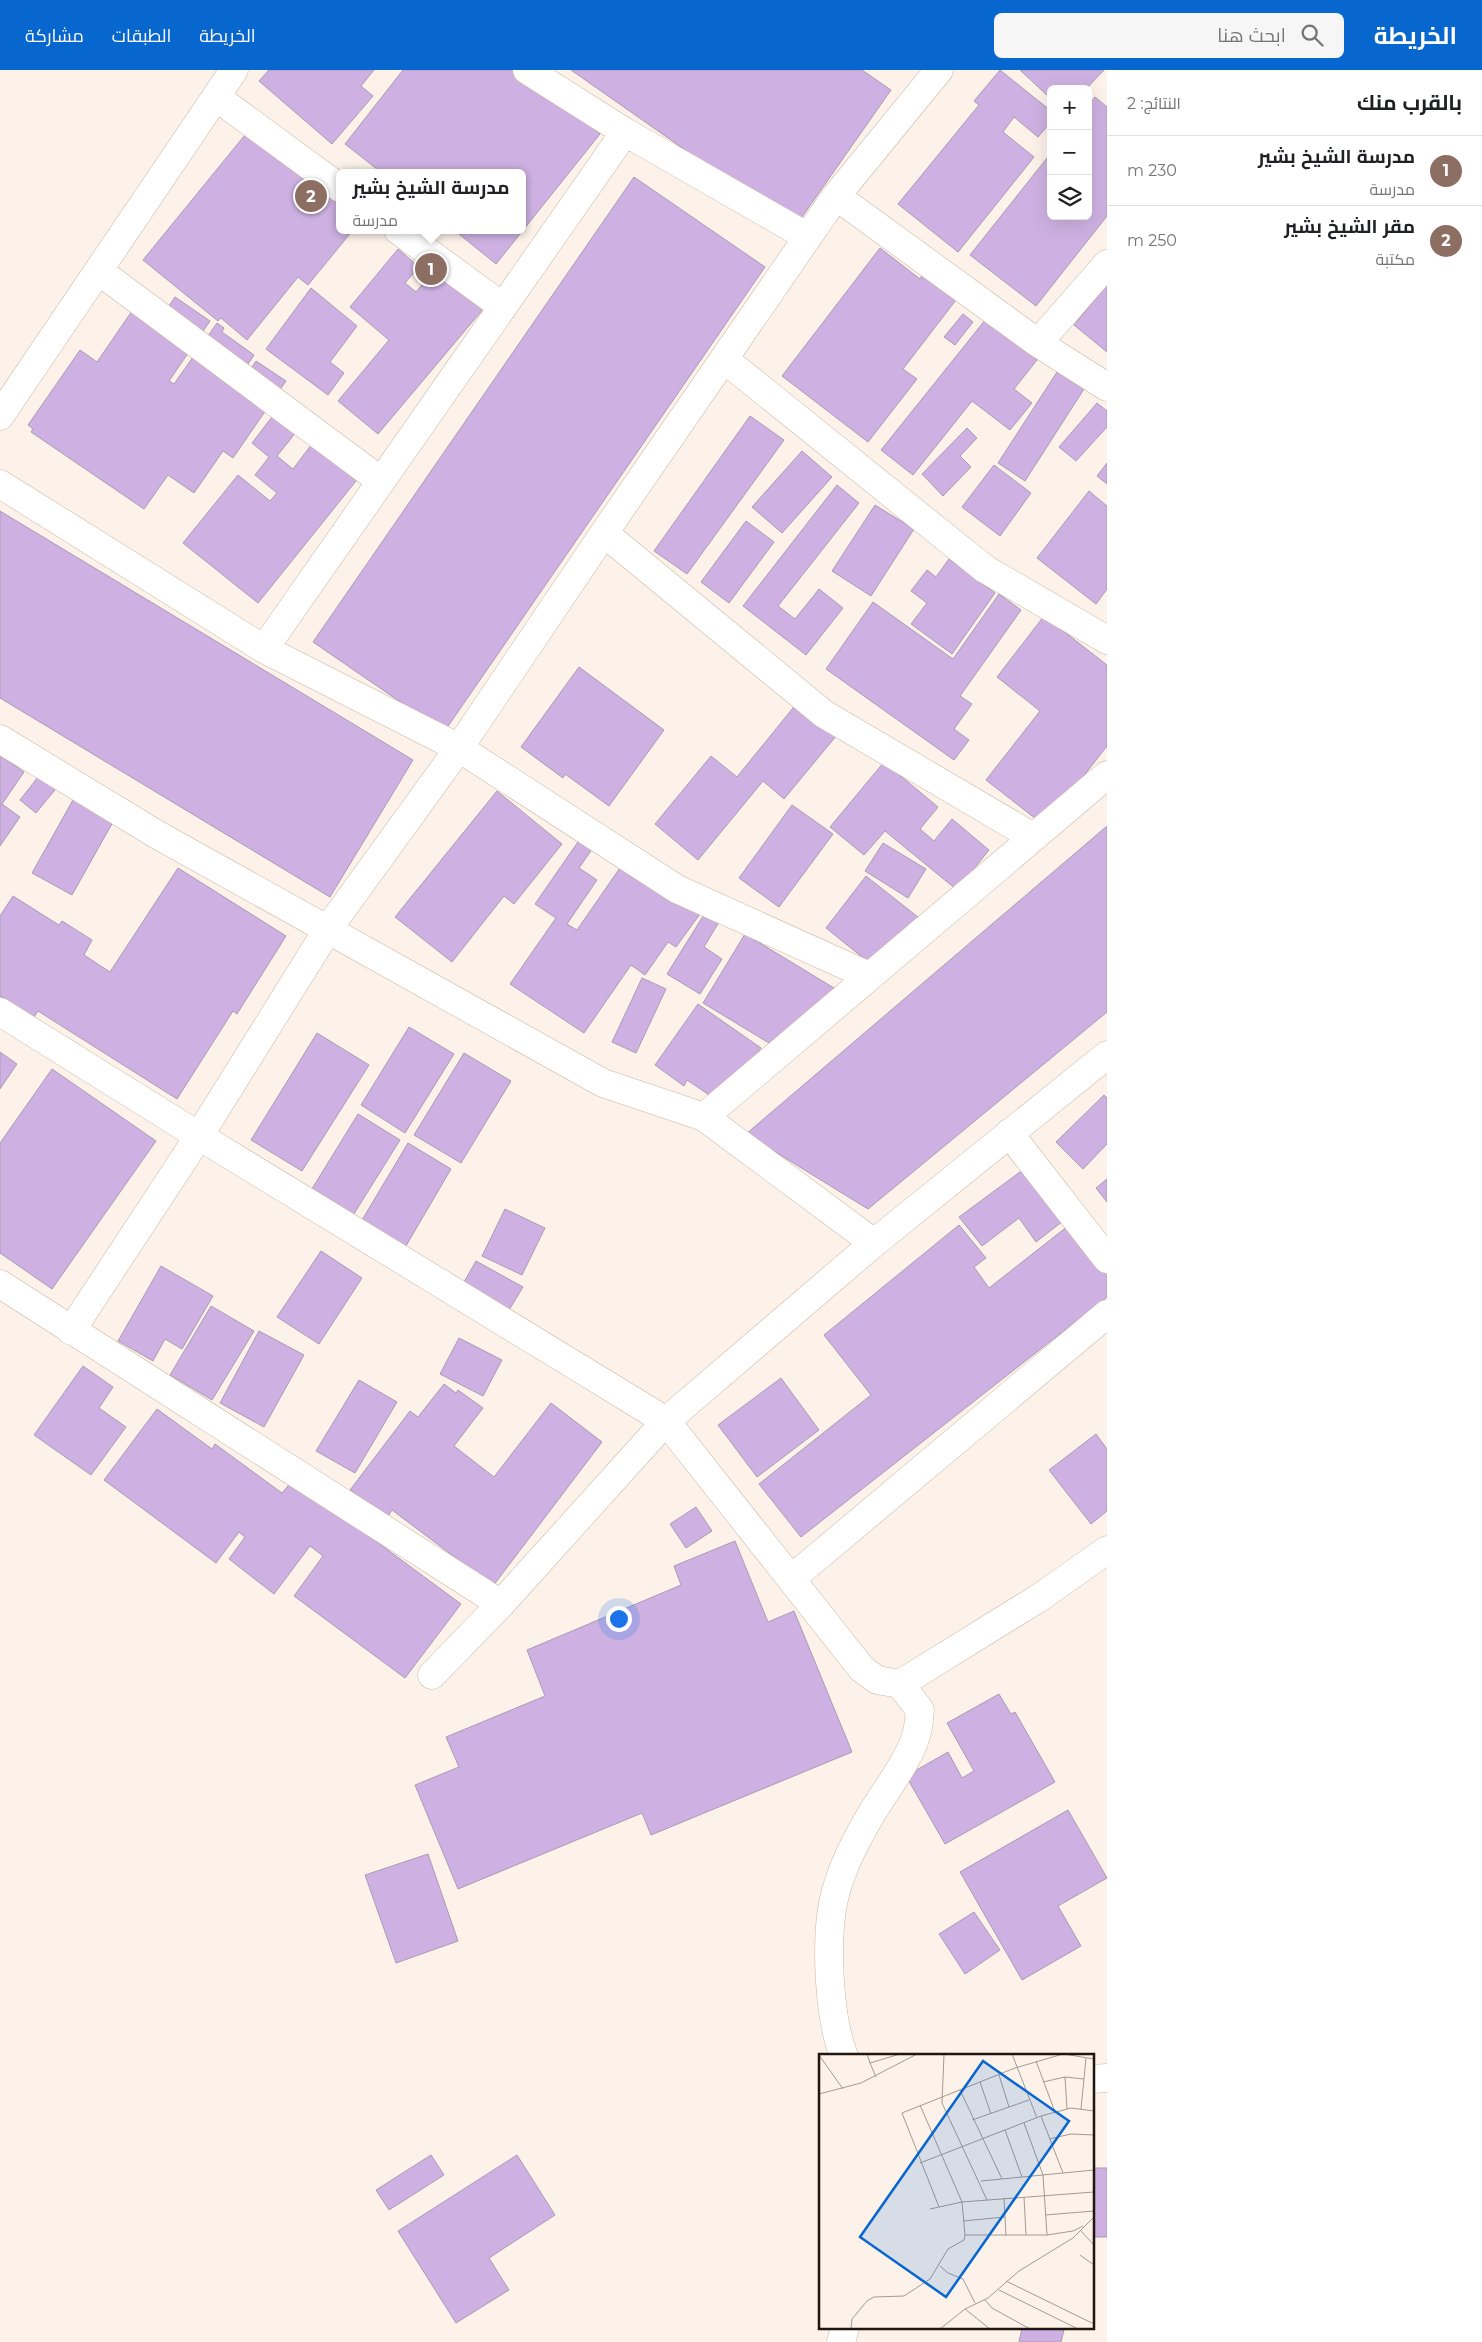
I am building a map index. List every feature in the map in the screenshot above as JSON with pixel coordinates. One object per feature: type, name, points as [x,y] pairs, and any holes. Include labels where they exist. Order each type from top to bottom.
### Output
[{"type":"street","points":[[0,416],[234,70]]},
{"type":"street","points":[[527,70],[625,132],[808,237]]},
{"type":"street","points":[[71,1331],[199,1136],[328,929],[459,748],[604,533],[836,196],[929,73]]},
{"type":"street","points":[[216,97],[336,185]]},
{"type":"street","points":[[264,650],[625,132]]},
{"type":"street","points":[[836,196],[1038,343],[1107,387]]},
{"type":"street","points":[[403,234],[503,307]]},
{"type":"street","points":[[1038,343],[1107,264]]},
{"type":"street","points":[[99,271],[381,481]]},
{"type":"street","points":[[724,359],[985,569],[1107,640]]},
{"type":"street","points":[[0,484],[264,650],[459,748],[677,889],[869,976]]},
{"type":"street","points":[[604,533],[824,714],[1033,837]]},
{"type":"street","points":[[0,739],[156,834],[603,1083],[704,1117],[874,1244]]},
{"type":"street","points":[[704,1117],[1107,774]]},
{"type":"street","points":[[0,1012],[199,1136],[666,1421],[862,1669],[877,1680],[900,1684],[1042,1596],[1107,1550]]},
{"type":"street","points":[[432,1675],[500,1604],[666,1421],[874,1244],[1107,1055]]},
{"type":"street","points":[[1009,1133],[1107,1259]]},
{"type":"street","points":[[0,1284],[500,1604]]},
{"type":"street","points":[[791,1579],[1107,1314]]},
{"type":"street","points":[[843,2054],[831,1995],[832,1909],[843,1870],[868,1820],[901,1767],[917,1734],[920,1710],[900,1684]]},
{"type":"street","points":[[1094,2079],[1107,2078]]},
{"type":"building","points":[[269,70],[374,70],[361,86],[373,96],[332,144],[259,81]]},
{"type":"building","points":[[403,70],[519,70],[600,134],[526,226],[526,169],[377,169],[345,144]]},
{"type":"building","points":[[571,70],[862,70],[891,90],[795,227]]},
{"type":"building","points":[[1000,70],[1047,108],[1047,127],[1038,137],[1014,117],[1003,132],[1034,157],[958,252],[898,204],[979,105],[974,101]]},
{"type":"building","points":[[1020,70],[1104,70],[1090,85],[1047,85],[1047,95]]},
{"type":"building","points":[[1095,97],[1107,107],[1107,216],[1036,306],[970,255],[1047,158],[1047,220],[1092,220],[1092,101]]},
{"type":"building","points":[[249,130],[336,202],[336,234],[350,234],[308,285],[298,277],[247,340],[221,318],[218,321],[143,260]]},
{"type":"building","points":[[634,177],[765,267],[444,732],[313,642]]},
{"type":"building","points":[[459,234],[520,234],[496,264]]},
{"type":"building","points":[[880,248],[920,279],[923,274],[956,300],[903,369],[917,379],[868,442],[782,376]]},
{"type":"building","points":[[398,249],[419,267],[405,283],[416,292],[436,268],[484,308],[378,434],[338,401],[389,340],[350,307]]},
{"type":"building","points":[[1107,285],[1107,352],[1074,325]]},
{"type":"building","points":[[311,288],[357,326],[330,362],[344,373],[328,395],[266,349]]},
{"type":"building","points":[[175,297],[210,321],[169,381],[174,384],[217,323],[224,328],[222,332],[254,355],[242,373],[246,376],[256,361],[286,381],[233,458],[223,451],[194,493],[168,475],[144,509],[31,432],[33,429],[28,425],[80,350],[97,362],[132,311],[165,312]]},
{"type":"building","points":[[963,314],[973,322],[955,345],[944,337]]},
{"type":"building","points":[[986,319],[1037,360],[1014,389],[1032,403],[1010,430],[972,401],[913,475],[881,450]]},
{"type":"building","points":[[1057,372],[1084,389],[1025,481],[998,463]]},
{"type":"building","points":[[1097,403],[1107,411],[1107,427],[1076,461],[1059,447]]},
{"type":"building","points":[[275,413],[297,431],[277,456],[293,469],[315,440],[360,476],[258,603],[183,543],[238,475],[270,501],[277,493],[255,475],[269,457],[252,443]]},
{"type":"building","points":[[750,416],[784,440],[687,574],[654,551]]},
{"type":"building","points":[[967,428],[977,438],[960,456],[971,467],[943,496],[922,474]]},
{"type":"building","points":[[802,451],[832,477],[782,533],[752,507]]},
{"type":"building","points":[[1107,463],[1107,484],[1097,476]]},
{"type":"building","points":[[994,465],[1031,493],[1000,536],[962,507]]},
{"type":"building","points":[[837,485],[859,503],[778,606],[795,619],[819,589],[843,608],[806,655],[743,606]]},
{"type":"building","points":[[1089,491],[1107,506],[1107,589],[1096,604],[1037,558]]},
{"type":"building","points":[[875,505],[914,529],[871,596],[832,571]]},
{"type":"building","points":[[0,511],[413,760],[330,897],[0,698]]},
{"type":"building","points":[[746,521],[774,542],[729,603],[701,582]]},
{"type":"building","points":[[949,559],[995,593],[952,654],[911,624],[927,603],[911,591],[927,570],[936,577]]},
{"type":"building","points":[[999,594],[1021,610],[960,696],[972,704],[954,729],[969,740],[954,760],[826,669],[873,602],[953,659]]},
{"type":"building","points":[[1044,616],[1107,665],[1107,746],[1045,826],[986,780],[1040,711],[997,677]]},
{"type":"building","points":[[579,667],[664,730],[609,806],[565,774],[563,778],[521,747]]},
{"type":"building","points":[[797,703],[837,735],[784,799],[763,781],[698,860],[655,824],[711,756],[737,777]]},
{"type":"building","points":[[0,755],[24,772],[2,804],[20,817],[0,846]]},
{"type":"building","points":[[884,762],[938,807],[920,829],[934,841],[952,819],[989,850],[957,890],[885,831],[864,855],[830,827]]},
{"type":"building","points":[[42,772],[59,785],[36,813],[20,800]]},
{"type":"building","points":[[78,791],[118,813],[72,895],[32,873]]},
{"type":"building","points":[[497,791],[562,844],[514,904],[504,896],[452,962],[395,917]]},
{"type":"building","points":[[792,805],[833,834],[779,907],[739,878]]},
{"type":"building","points":[[1107,826],[1107,1012],[868,1209],[746,1134]]},
{"type":"building","points":[[580,839],[593,848],[579,868],[597,880],[567,924],[577,930],[624,862],[700,914],[676,947],[668,942],[645,975],[631,965],[584,1033],[510,984],[556,918],[535,904]]},
{"type":"building","points":[[883,843],[926,869],[908,898],[865,871]]},
{"type":"building","points":[[178,868],[286,936],[237,1014],[233,1011],[177,1099],[38,1011],[34,1017],[0,996],[0,916],[13,896],[59,925],[62,921],[92,940],[84,955],[110,972]]},
{"type":"building","points":[[866,876],[923,921],[882,973],[826,928]]},
{"type":"building","points":[[705,913],[719,922],[704,947],[722,959],[700,994],[667,974]]},
{"type":"building","points":[[745,934],[834,988],[792,1057],[703,1003]]},
{"type":"building","points":[[642,978],[666,989],[636,1053],[612,1042]]},
{"type":"building","points":[[698,1004],[761,1048],[721,1103],[687,1080],[684,1086],[655,1065]]},
{"type":"building","points":[[409,1027],[454,1054],[405,1133],[361,1105]]},
{"type":"building","points":[[317,1033],[369,1065],[302,1171],[251,1140]]},
{"type":"building","points":[[0,1052],[17,1064],[0,1089]]},
{"type":"building","points":[[464,1053],[511,1081],[461,1163],[414,1135]]},
{"type":"building","points":[[52,1069],[156,1141],[52,1289],[0,1253],[0,1143]]},
{"type":"building","points":[[1104,1095],[1107,1098],[1107,1144],[1083,1169],[1056,1142]]},
{"type":"building","points":[[358,1114],[400,1140],[352,1217],[310,1192]]},
{"type":"building","points":[[408,1143],[451,1169],[403,1251],[359,1225]]},
{"type":"building","points":[[1024,1169],[1063,1221],[1036,1242],[1019,1218],[982,1246],[959,1217]]},
{"type":"building","points":[[1107,1179],[1107,1202],[1096,1188]]},
{"type":"building","points":[[505,1209],[545,1228],[522,1275],[482,1256]]},
{"type":"building","points":[[959,1225],[986,1258],[974,1267],[989,1288],[1068,1226],[1107,1276],[1107,1297],[801,1537],[759,1484],[871,1395],[824,1335]]},
{"type":"building","points":[[321,1251],[362,1278],[319,1344],[277,1317]]},
{"type":"building","points":[[476,1261],[523,1287],[506,1315],[460,1289]]},
{"type":"building","points":[[161,1266],[213,1296],[182,1349],[165,1339],[153,1361],[118,1341]]},
{"type":"building","points":[[211,1306],[254,1331],[212,1400],[170,1375]]},
{"type":"building","points":[[259,1331],[304,1355],[264,1427],[220,1403]]},
{"type":"building","points":[[459,1338],[502,1360],[483,1396],[440,1374]]},
{"type":"building","points":[[83,1366],[113,1387],[99,1408],[126,1427],[91,1475],[34,1435]]},
{"type":"building","points":[[781,1378],[819,1430],[757,1477],[718,1425]]},
{"type":"building","points":[[359,1380],[397,1402],[355,1473],[316,1451]]},
{"type":"building","points":[[444,1384],[456,1393],[458,1390],[483,1408],[454,1446],[494,1477],[551,1403],[602,1442],[493,1586],[392,1510],[387,1518],[350,1490],[410,1411],[418,1417]]},
{"type":"building","points":[[157,1409],[212,1449],[215,1444],[282,1493],[293,1480],[461,1604],[405,1678],[294,1596],[323,1556],[310,1546],[274,1594],[229,1559],[245,1537],[239,1532],[216,1563],[104,1480]]},
{"type":"building","points":[[1096,1434],[1107,1449],[1107,1511],[1091,1524],[1049,1470]]},
{"type":"building","points":[[696,1507],[712,1531],[686,1548],[670,1524]]},
{"type":"building","points":[[735,1541],[768,1622],[794,1611],[852,1752],[651,1835],[642,1813],[458,1889],[415,1785],[459,1767],[446,1737],[545,1696],[527,1650],[681,1585],[674,1566]]},
{"type":"building","points":[[999,1694],[1011,1714],[1015,1712],[1055,1782],[945,1844],[906,1776],[948,1752],[962,1778],[974,1771],[947,1723]]},
{"type":"building","points":[[1068,1810],[1107,1878],[1058,1906],[1081,1946],[1022,1980],[960,1872]]},
{"type":"building","points":[[428,1854],[458,1941],[396,1963],[365,1875]]},
{"type":"building","points":[[974,1912],[1000,1950],[965,1974],[939,1934]]},
{"type":"building","points":[[431,2155],[444,2175],[389,2210],[376,2190]]},
{"type":"building","points":[[517,2155],[555,2215],[489,2258],[509,2290],[456,2323],[398,2231]]},
{"type":"building","points":[[1094,2168],[1107,2168],[1107,2237],[1094,2237]]},
{"type":"building","points":[[1022,2330],[1064,2330],[1061,2342],[1019,2342]]},
{"type":"place","name":"مقر الشيخ بشير","points":[[311,196]]},
{"type":"place","name":"مدرسة الشيخ بشير","points":[[431,269]]}]
